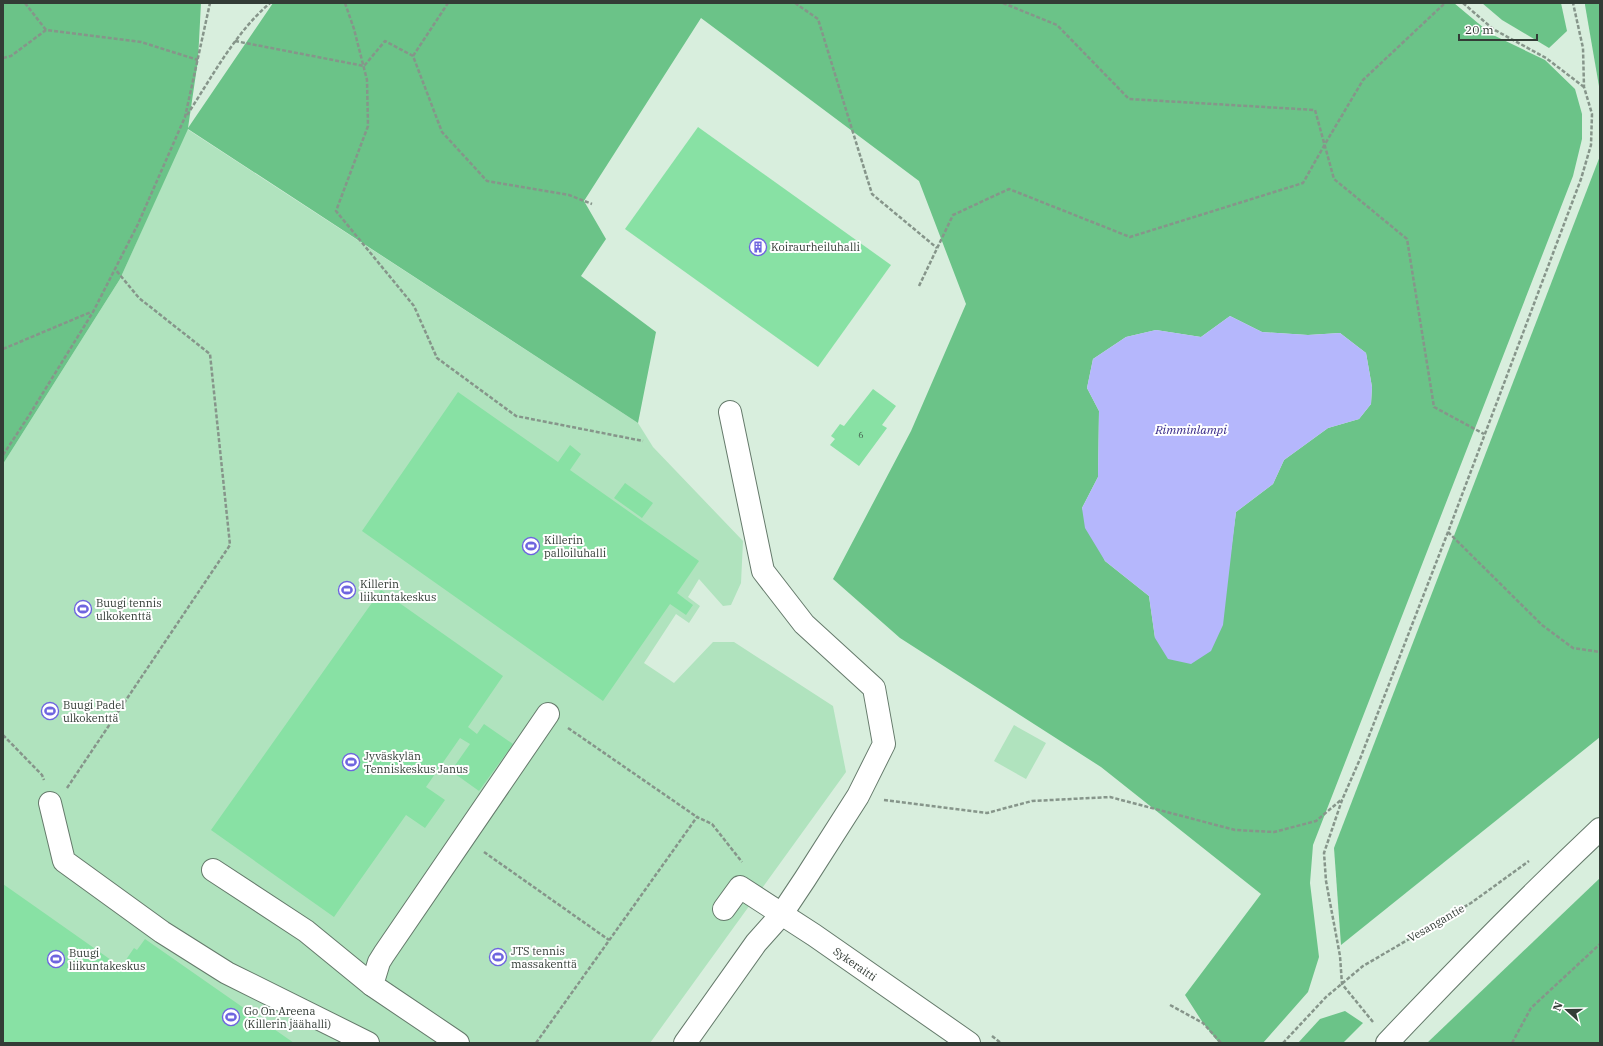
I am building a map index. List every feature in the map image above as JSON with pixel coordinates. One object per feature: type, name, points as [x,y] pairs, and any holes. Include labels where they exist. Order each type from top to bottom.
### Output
[{"type":"street","points":[[685,1043],[756,943],[781,915],[825,850],[858,796],[884,744],[874,688],[804,624],[763,570],[730,412]]},
{"type":"street","points":[[372,985],[379,962],[384,954],[548,714]]},
{"type":"street","points":[[51,806],[64,860],[162,932],[227,973],[368,1043]]},
{"type":"street","points":[[1387,1043],[1437,990],[1544,882],[1600,829]]},
{"type":"street","points":[[213,870],[306,931],[372,985],[458,1043]]},
{"type":"street","name":"Sykeraitti","points":[[724,909],[740,887],[814,935],[969,1043]]},
{"type":"path","points":[[25,3],[46,30]]},
{"type":"path","points":[[185,117],[210,3]]},
{"type":"path","points":[[3,455],[92,312],[138,224],[185,117],[235,41],[256,15],[270,3]]},
{"type":"path","points":[[345,3],[354,29],[367,80],[368,126],[336,211],[414,306],[437,358],[516,416],[643,442]]},
{"type":"path","points":[[413,56],[448,3]]},
{"type":"path","points":[[795,3],[818,19],[872,194],[937,248]]},
{"type":"path","points":[[1003,3],[1057,25],[1129,99],[1315,110],[1334,179],[1407,239],[1434,407],[1484,434]]},
{"type":"path","points":[[919,286],[953,215],[1009,189],[1130,237],[1303,184],[1363,80],[1445,3]]},
{"type":"path","points":[[1463,3],[1493,28],[1546,58],[1584,87]]},
{"type":"path","points":[[1374,1022],[1342,984],[1340,956],[1326,881],[1324,853],[1342,800],[1360,759],[1448,532],[1581,179],[1591,145],[1592,114],[1584,87],[1583,48],[1573,3]]},
{"type":"path","points":[[3,58],[11,56],[46,30],[141,42],[198,60]]},
{"type":"path","points":[[235,41],[364,66]]},
{"type":"path","points":[[364,66],[385,41],[413,56],[442,132],[487,181],[569,195],[592,204]]},
{"type":"path","points":[[51,806],[230,545],[210,354],[138,298],[115,269]]},
{"type":"path","points":[[3,349],[92,312]]},
{"type":"path","points":[[1448,532],[1542,625],[1572,648],[1600,652]]},
{"type":"path","points":[[548,714],[696,817]]},
{"type":"path","points":[[3,735],[42,775],[51,806]]},
{"type":"path","points":[[858,796],[987,813],[1032,802],[1110,798],[1235,830],[1274,832],[1316,821],[1342,800]]},
{"type":"path","points":[[464,838],[609,940]]},
{"type":"path","name":"Vesangantie","points":[[1283,1043],[1326,997],[1363,966],[1471,903],[1532,859]]},
{"type":"path","points":[[1512,1043],[1531,1008],[1600,944]]},
{"type":"path","points":[[1170,1005],[1202,1023],[1221,1043]]},
{"type":"green space","points":[[3,3],[201,3],[198,60],[188,128],[273,3],[1454,3],[1491,34],[1545,60],[1575,89],[1582,114],[1582,139],[1573,176],[1313,845],[1310,883],[1319,957],[1308,992],[1263,1043],[1219,1043],[1203,1023],[1185,995],[1261,894],[1101,767],[900,638],[833,579],[911,431],[966,304],[919,181],[701,18],[584,201],[606,239],[581,276],[656,332],[638,423],[188,129],[120,279],[3,464]],"holes":[[[1230,316],[1262,332],[1308,335],[1340,333],[1366,353],[1372,387],[1371,404],[1359,419],[1328,428],[1284,460],[1273,484],[1236,512],[1229,566],[1155,638],[1149,596],[1105,561],[1082,508],[1098,477],[1099,411],[1087,388],[1093,359],[1126,337],[1156,330],[1201,337]]]},
{"type":"green space","points":[[1482,3],[1561,3],[1567,31],[1549,48],[1502,20]]},
{"type":"green space","points":[[1585,3],[1600,3],[1600,92],[1585,5]]},
{"type":"green space","name":"Killerin liikuntakeskus","points":[[187,129],[638,423],[653,447],[743,541],[741,583],[731,605],[723,606],[699,579],[688,597],[700,606],[689,623],[676,614],[644,663],[674,683],[713,642],[734,642],[833,706],[846,772],[650,1043],[3,1043],[3,464],[120,279]]},
{"type":"green space","points":[[1600,156],[1600,737],[1341,945],[1334,848]]},
{"type":"green space","points":[[1014,725],[1046,743],[1026,779],[994,761]]},
{"type":"green space","points":[[1600,878],[1600,1043],[1427,1043]]},
{"type":"green space","points":[[1345,1011],[1363,1023],[1343,1043],[1298,1043],[1320,1019]]},
{"type":"water","name":"Rimminlampi","points":[[1230,316],[1262,332],[1308,335],[1340,333],[1366,353],[1372,387],[1371,404],[1359,419],[1328,428],[1284,460],[1273,484],[1236,512],[1223,625],[1211,651],[1191,664],[1168,659],[1155,638],[1149,596],[1105,561],[1085,528],[1082,508],[1098,477],[1099,411],[1087,388],[1093,359],[1126,337],[1156,330],[1201,337]]},
{"type":"building","name":"Koiraurheiluhalli","points":[[698,127],[891,265],[818,367],[625,229]]},
{"type":"building","points":[[873,389],[896,406],[882,425],[887,428],[859,466],[830,445],[835,439],[831,436],[840,424],[844,426]]},
{"type":"building","name":"Killerin palloiluhalli","points":[[458,392],[558,462],[570,445],[581,454],[570,470],[699,561],[677,593],[693,605],[686,615],[670,604],[603,701],[362,531]]},
{"type":"building","points":[[625,483],[653,503],[642,518],[614,498]]},
{"type":"building","name":"Jyväskylän Tenniskeskus Janus","points":[[381,590],[503,676],[468,727],[477,734],[484,724],[513,744],[479,791],[451,771],[470,744],[460,738],[426,787],[445,800],[425,828],[406,815],[334,917],[211,830]]},
{"type":"building","name":"Buugi liikuntakeskus","points":[[3,884],[121,967],[134,948],[137,950],[145,939],[294,1043],[3,1043]]},
{"type":"place","name":"Koiraurheiluhalli","points":[[758,247]]},
{"type":"place","name":"Killerin palloiluhalli","points":[[531,546]]},
{"type":"place","name":"Killerin liikuntakeskus","points":[[347,590]]},
{"type":"place","name":"Buugi tennis ulkokenttä","points":[[83,609]]},
{"type":"place","name":"Buugi Padel ulkokenttä","points":[[50,711]]},
{"type":"place","name":"Jyväskylän Tenniskeskus Janus","points":[[351,762]]},
{"type":"place","name":"JTS tennis massakenttä","points":[[498,957]]},
{"type":"place","name":"Buugi liikuntakeskus","points":[[56,959]]},
{"type":"place","name":"Go On Areena (Killerin jäähalli)","points":[[231,1017]]}]
